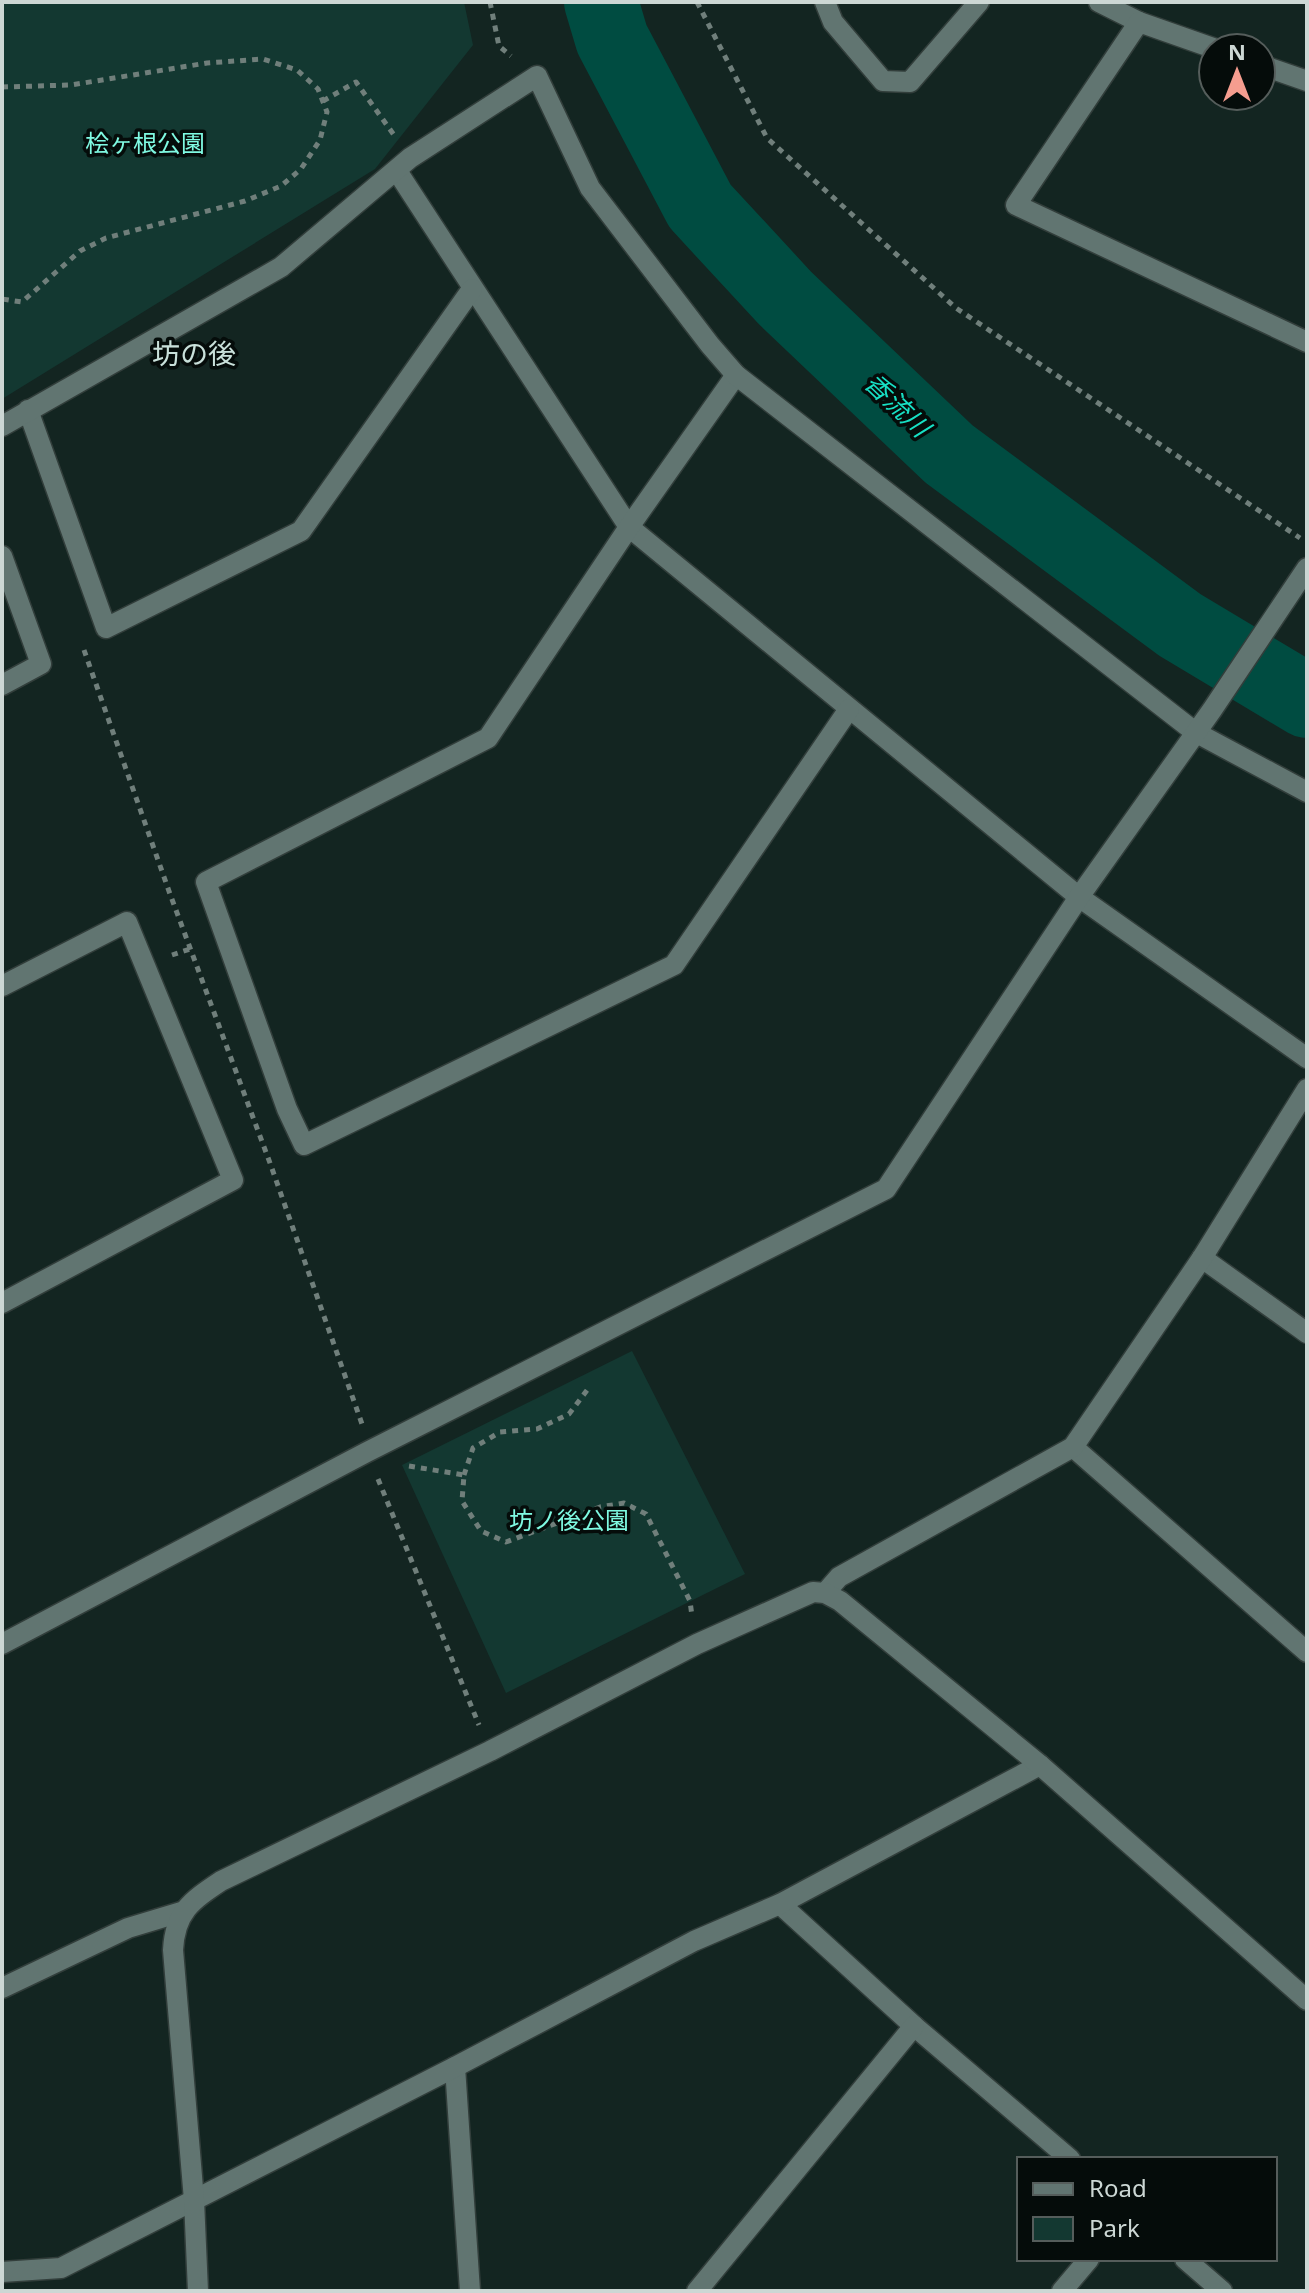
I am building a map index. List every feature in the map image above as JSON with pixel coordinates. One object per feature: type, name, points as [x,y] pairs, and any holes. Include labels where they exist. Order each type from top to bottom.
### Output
[{"type":"street","points":[[825,2],[833,22],[883,81],[910,82],[979,2]]},
{"type":"street","points":[[1099,2],[1139,22],[1197,42]]},
{"type":"street","points":[[1139,22],[1016,205],[1307,342]]},
{"type":"street","points":[[1277,71],[1307,81]]},
{"type":"street","points":[[2,426],[281,267],[403,164],[537,76],[590,188],[736,375],[1195,732],[1307,792]]},
{"type":"street","points":[[403,164],[472,289],[629,527],[1079,897],[1307,1058]]},
{"type":"street","points":[[28,410],[106,628],[301,531],[472,289]]},
{"type":"street","points":[[736,375],[629,527],[488,738],[206,882],[287,1109],[304,1145],[674,965],[849,709]]},
{"type":"street","points":[[2,556],[41,664],[2,685]]},
{"type":"street","points":[[2,1644],[367,1452],[886,1189],[1079,897],[1212,710],[1304,573]]},
{"type":"street","points":[[2,986],[127,922],[233,1180],[2,1303]]},
{"type":"street","points":[[825,1593],[839,1577],[1073,1447],[1202,1258],[1307,1089]]},
{"type":"street","points":[[1202,1258],[1307,1333]]},
{"type":"street","points":[[1073,1447],[1307,1652]]},
{"type":"street","points":[[2,1988],[128,1928],[181,1912],[221,1881],[490,1751],[697,1644],[813,1592],[825,1593],[840,1601],[1040,1765],[1307,2000]]},
{"type":"street","points":[[2,2272],[61,2268],[694,1941],[780,1904],[1040,1765]]},
{"type":"street","points":[[780,1904],[914,2026],[1068,2157]]},
{"type":"street","points":[[181,1912],[174,1932],[173,1950],[194,2200],[198,2291]]},
{"type":"street","points":[[697,2291],[914,2026]]},
{"type":"street","points":[[455,2067],[470,2291]]},
{"type":"street","points":[[1062,2291],[1087,2261]]},
{"type":"street","points":[[1187,2261],[1222,2291]]},
{"type":"path","points":[[490,2],[499,46],[537,76]]},
{"type":"path","points":[[697,2],[767,138],[944,298],[1307,543]]},
{"type":"path","points":[[2,87],[71,85],[207,63],[263,59],[297,70],[318,89],[327,112],[320,140],[301,169],[281,186],[245,201],[106,238],[80,251],[22,302],[2,299]]},
{"type":"path","points":[[323,101],[356,82],[403,164]]},
{"type":"path","points":[[82,642],[170,894],[296,1235],[361,1422],[367,1452],[490,1751]]},
{"type":"path","points":[[588,1389],[569,1414],[537,1429],[500,1432],[473,1448],[464,1475],[462,1501],[481,1531],[506,1542],[600,1507],[624,1503],[646,1514],[690,1601],[697,1644]]},
{"type":"path","points":[[367,1452],[402,1465],[464,1475]]},
{"type":"green space","name":"桧ヶ根公園","points":[[2,2],[464,2],[473,45],[375,169],[2,399]]},
{"type":"green space","name":"坊ノ後公園","points":[[632,1351],[745,1574],[506,1693],[402,1465]]},
{"type":"waterway","name":"香流川","points":[[601,2],[612,39],[700,206],[785,298],[949,454],[1180,625],[1307,701]]},
{"type":"district","name":"坊の後","points":[[194,354]]}]
